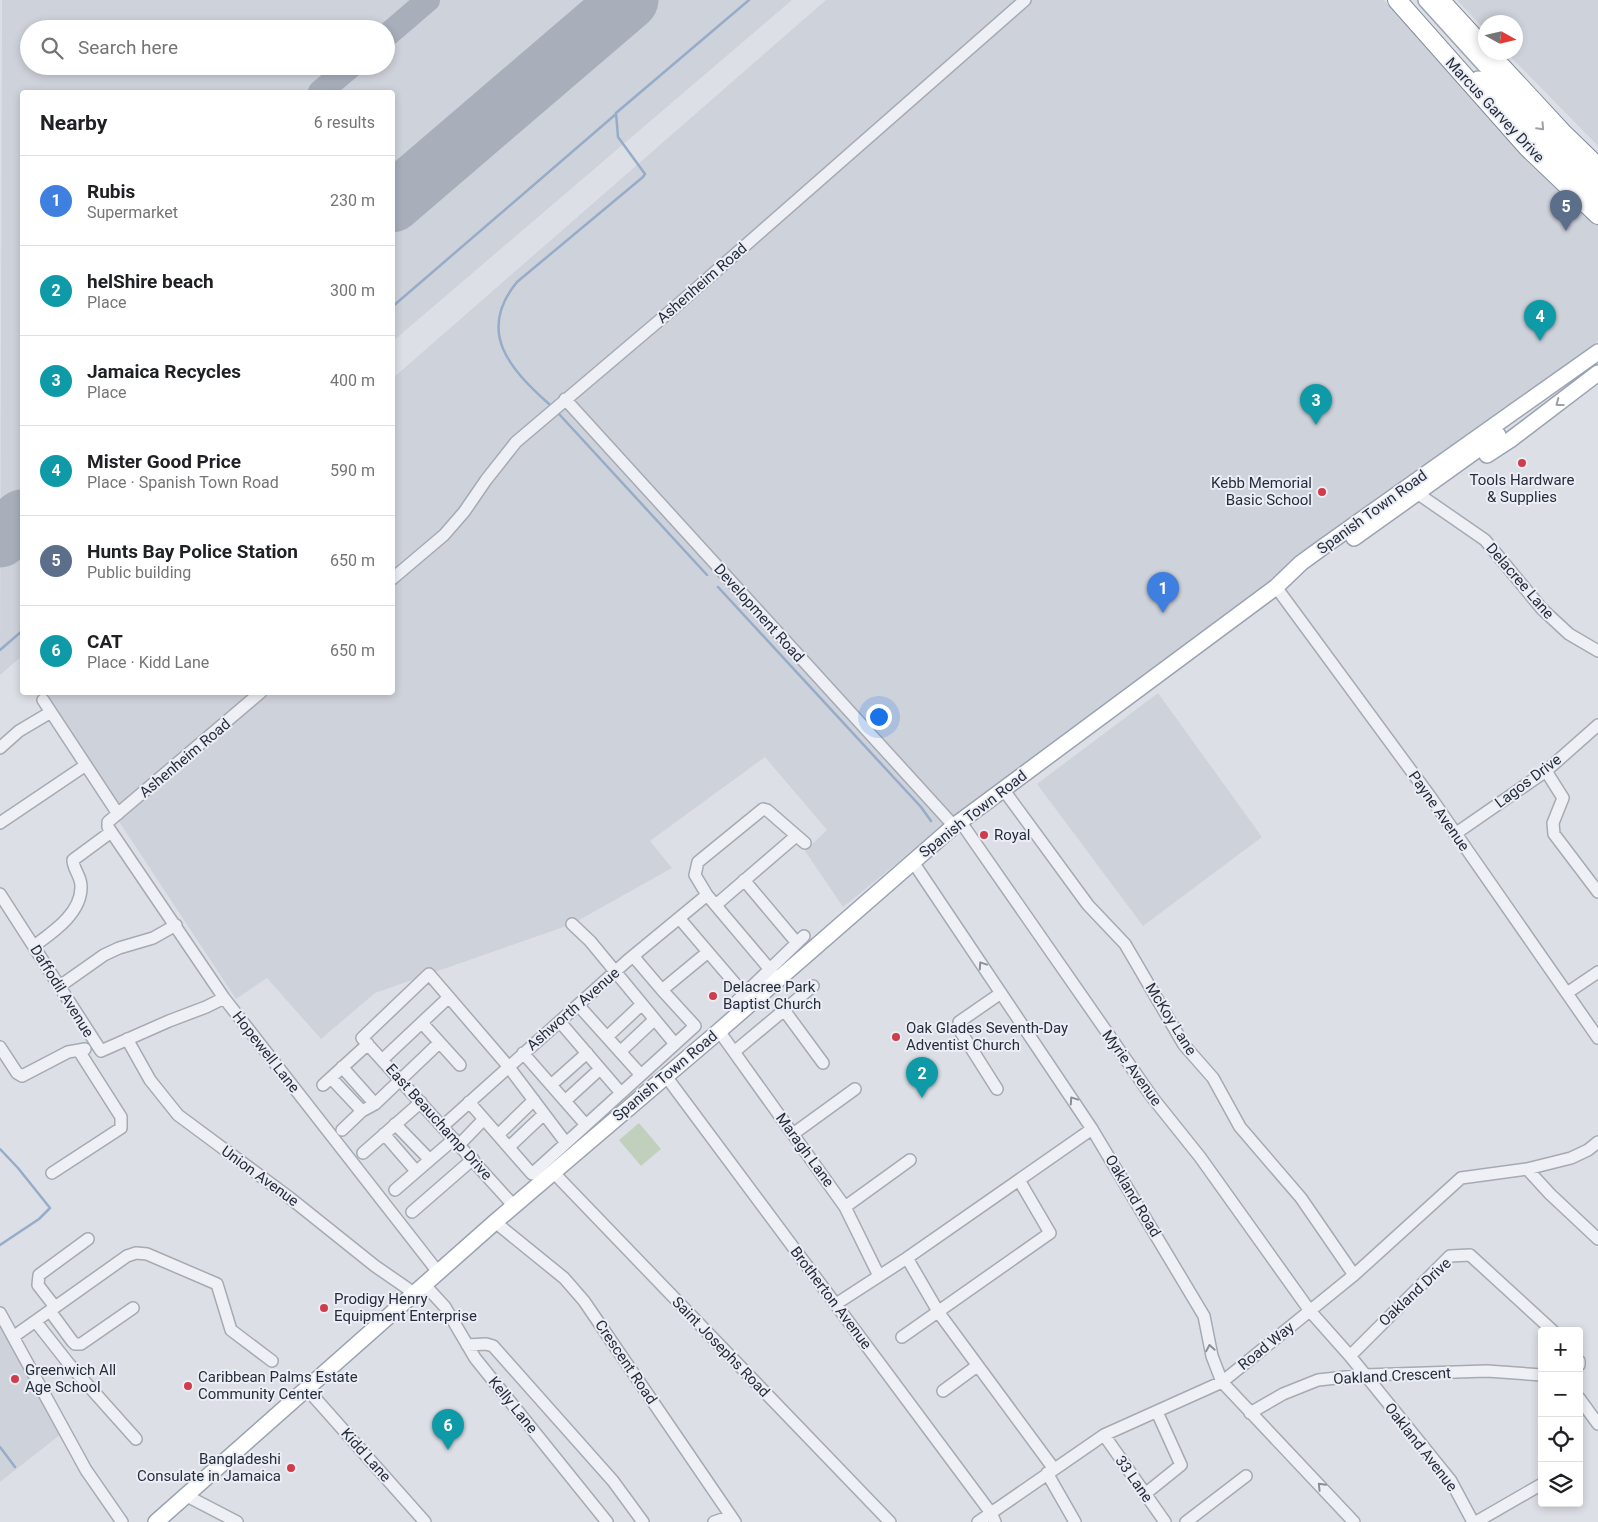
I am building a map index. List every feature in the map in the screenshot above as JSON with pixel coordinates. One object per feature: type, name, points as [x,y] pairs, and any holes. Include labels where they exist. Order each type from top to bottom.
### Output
[{"type":"highway","name":"Marcus Garvey Drive","points":[[1397,0],[1528,148],[1598,215]]},
{"type":"highway","points":[[1440,0],[1478,41]]},
{"type":"highway","points":[[1495,60],[1564,134],[1598,167]]},
{"type":"main road","name":"Marcus Garvey Drive","points":[[1407,0],[1444,44],[1568,163],[1598,183]]},
{"type":"main road","name":"Marcus Garvey Drive","points":[[1426,0],[1598,197]]},
{"type":"main road","name":"Spanish Town Road","points":[[1461,449],[1522,397],[1598,341]]},
{"type":"main road","name":"Spanish Town Road","points":[[161,1521],[494,1222],[719,1031],[773,974],[913,862],[957,824],[1281,583],[1316,563],[1451,470],[1598,352]]},
{"type":"main road","name":"Spanish Town Road","points":[[1281,583],[1301,563],[1461,449],[1565,379],[1598,361]]},
{"type":"main road","name":"Spanish Town Road","points":[[1451,470],[1473,464],[1510,440],[1598,373]]},
{"type":"street","name":"Ashenheim Road","points":[[395,576],[444,534],[464,512],[516,442],[681,302],[1025,0]]},
{"type":"street","name":"Development Road","points":[[565,399],[957,824]]},
{"type":"street","name":"Delacree Lane","points":[[1417,494],[1485,540],[1542,609],[1569,634],[1598,651]]},
{"type":"street","name":"Payne Avenue","points":[[1281,583],[1598,1038]]},
{"type":"street","name":"Ashenheim Road","points":[[34,946],[65,922],[79,897],[80,879],[73,860],[110,827],[118,814],[257,695]]},
{"type":"street","points":[[43,700],[118,814]]},
{"type":"street","points":[[0,748],[19,731],[51,712]]},
{"type":"street","name":"Lagos Drive","points":[[1455,834],[1546,771],[1598,725]]},
{"type":"street","points":[[0,823],[86,766]]},
{"type":"street","points":[[1546,771],[1563,798],[1553,823],[1554,834],[1598,892]]},
{"type":"street","name":"McKoy Lane","points":[[1002,789],[1088,905],[1125,944],[1184,1045],[1213,1078],[1240,1127],[1301,1198],[1354,1276]]},
{"type":"street","points":[[717,904],[744,880],[800,839],[767,810],[759,811],[698,862],[695,875],[707,895],[717,904],[773,974]]},
{"type":"street","name":"Myrie Avenue","points":[[957,824],[1152,1097],[1200,1157],[1310,1311],[1350,1356]]},
{"type":"street","name":"Hopewell Lane","points":[[110,827],[224,998],[438,1272]]},
{"type":"street","name":"Oakland Road","points":[[913,862],[1092,1129],[1204,1316],[1212,1356],[1222,1382],[1337,1501],[1354,1522]]},
{"type":"street","points":[[679,918],[708,952],[740,998],[773,974],[801,939],[744,880]]},
{"type":"street","name":"Daffodil Avenue","points":[[0,894],[101,1051],[169,1020],[206,1008],[224,998]]},
{"type":"street","name":"Ashworth Avenue","points":[[443,1126],[633,956],[707,895]]},
{"type":"street","points":[[572,924],[590,941],[614,973],[675,1044]]},
{"type":"street","points":[[60,986],[104,955],[119,948],[147,941],[176,925]]},
{"type":"street","points":[[662,990],[708,952]]},
{"type":"street","points":[[469,1102],[532,1174],[695,1026],[633,956]]},
{"type":"street","points":[[1568,993],[1598,972]]},
{"type":"street","points":[[362,1111],[327,1081],[429,974],[508,1066],[566,1143]]},
{"type":"street","points":[[734,1052],[813,986]]},
{"type":"street","points":[[997,1089],[959,1029],[959,1022],[1001,993]]},
{"type":"street","points":[[382,1060],[449,997]]},
{"type":"street","points":[[578,1005],[641,1075]]},
{"type":"street","points":[[607,1037],[641,1005]]},
{"type":"street","points":[[784,1010],[822,1063]]},
{"type":"street","points":[[620,1052],[654,1020]]},
{"type":"street","points":[[560,1022],[621,1093]]},
{"type":"street","points":[[422,1023],[460,1065]]},
{"type":"street","name":"Maragh Lane","points":[[719,1031],[845,1207],[879,1276]]},
{"type":"street","name":"Union Avenue","points":[[127,1040],[150,1080],[178,1115],[290,1198],[374,1266],[419,1288]]},
{"type":"street","name":"East Beauchamp Drive","points":[[365,1041],[514,1206]]},
{"type":"street","points":[[342,1130],[362,1111],[375,1104],[439,1043]]},
{"type":"street","points":[[0,1047],[17,1073],[22,1076],[68,1052],[79,1051],[96,1044]]},
{"type":"street","points":[[52,1173],[121,1128],[122,1124],[121,1117],[79,1051]]},
{"type":"street","points":[[524,1053],[586,1125]]},
{"type":"street","points":[[551,1085],[587,1053]]},
{"type":"street","points":[[342,1067],[375,1104]]},
{"type":"street","points":[[565,1101],[600,1069]]},
{"type":"street","name":"Brotherton Avenue","points":[[665,1075],[993,1517]]},
{"type":"street","points":[[793,1134],[856,1089]]},
{"type":"street","points":[[498,1135],[534,1100]]},
{"type":"street","points":[[363,1154],[421,1102]]},
{"type":"street","points":[[509,1147],[544,1114]]},
{"type":"street","points":[[395,1190],[416,1171],[484,1119]]},
{"type":"street","points":[[395,1124],[430,1160]]},
{"type":"street","points":[[836,1304],[907,1258],[1092,1129]]},
{"type":"street","points":[[384,1134],[416,1171]]},
{"type":"street","name":"Road Way","points":[[978,1522],[993,1517],[1051,1471],[1104,1435],[1222,1382],[1354,1276],[1461,1178],[1527,1169],[1572,1158],[1598,1142]]},
{"type":"street","points":[[412,1212],[473,1159]]},
{"type":"street","points":[[845,1207],[910,1160]]},
{"type":"street","points":[[1527,1169],[1550,1194],[1598,1239]]},
{"type":"street","name":"Saint Josephs Road","points":[[553,1172],[890,1522]]},
{"type":"street","points":[[902,1337],[1050,1233],[1019,1180]]},
{"type":"street","name":"Crescent Road","points":[[494,1222],[564,1278],[584,1301],[733,1519]]},
{"type":"street","points":[[88,1239],[39,1275],[38,1285],[72,1341],[81,1344],[133,1308]]},
{"type":"street","points":[[13,1337],[127,1256],[136,1252],[147,1254],[217,1284],[232,1330],[272,1361]]},
{"type":"street","name":"Oakland Drive","points":[[1350,1356],[1450,1256],[1470,1255],[1549,1327]]},
{"type":"street","points":[[907,1258],[938,1312],[1003,1398],[1051,1471],[1076,1522]]},
{"type":"street","name":"Kelly Lane","points":[[419,1288],[445,1307],[467,1345],[606,1522]]},
{"type":"street","points":[[0,1313],[86,1470],[122,1522]]},
{"type":"street","points":[[36,1322],[69,1364],[136,1439]]},
{"type":"street","points":[[467,1345],[486,1344],[493,1346],[613,1481],[643,1522]]},
{"type":"street","name":"Oakland Avenue","points":[[1350,1356],[1452,1481],[1472,1522]]},
{"type":"street","points":[[943,1391],[977,1366]]},
{"type":"street","name":"Oakland Crescent","points":[[1250,1413],[1283,1394],[1318,1380],[1364,1375],[1488,1371],[1538,1375]]},
{"type":"street","name":"Kidd Lane","points":[[307,1389],[425,1522]]},
{"type":"street","points":[[1583,1403],[1598,1424]]},
{"type":"street","points":[[1145,1494],[1181,1465],[1157,1412]]},
{"type":"street","name":"33 Lane","points":[[1104,1435],[1165,1522]]},
{"type":"street","points":[[1186,1522],[1246,1476]]},
{"type":"street","points":[[1476,1522],[1538,1486]]},
{"type":"street","points":[[187,1496],[237,1522]]},
{"type":"street","points":[[714,1522],[733,1519]]},
{"type":"shaded area","points":[[2,0],[792,0],[395,339],[395,90],[20,90],[20,658],[0,675]]},
{"type":"shaded area","points":[[826,0],[1384,0],[1523,154],[1598,220],[1598,341],[954,817],[843,907],[805,851],[827,830],[765,757],[650,841],[672,868],[572,924],[375,993],[321,1039],[267,978],[236,999],[118,820],[118,810],[44,695],[395,695],[395,376]]},
{"type":"shaded area","points":[[1457,0],[1598,0],[1598,146],[1514,60],[1523,60],[1523,15],[1478,15],[1478,22]]},
{"type":"shaded area","points":[[1158,693],[1262,837],[1143,926],[1037,784]]},
{"type":"shaded area","name":"Greenwich All Age School","points":[[0,1325],[61,1434],[0,1482]]},
{"type":"green space","points":[[639,1123],[661,1149],[641,1166],[619,1140]]},
{"type":"waterway","points":[[549,404],[522,377],[503,349],[499,333],[499,317],[505,300],[517,282],[645,174],[618,137],[616,113],[749,0]]},
{"type":"waterway","points":[[395,304],[616,114]]},
{"type":"waterway","points":[[559,414],[707,575]]},
{"type":"waterway","points":[[718,587],[921,807],[931,821]]},
{"type":"waterway","points":[[0,650],[20,633]]},
{"type":"waterway","points":[[0,1149],[50,1208],[39,1219],[0,1245]]},
{"type":"waterway","points":[[0,1447],[15,1467]]},
{"type":"taxiway","points":[[395,28],[428,0]]},
{"type":"taxiway","points":[[322,90],[340,75]]},
{"type":"runway","points":[[395,200],[629,0]]},
{"type":"runway","points":[[0,538],[20,521]]},
{"type":"place","name":"Hunts Bay Police Station","points":[[1566,231]]},
{"type":"place","name":"Mister Good Price","points":[[1540,341]]},
{"type":"place","name":"Jamaica Recycles","points":[[1316,425]]},
{"type":"place","name":"Tools Hardware & Supplies","points":[[1522,463]]},
{"type":"place","name":"Kebb Memorial Basic School","points":[[1322,492]]},
{"type":"place","name":"Rubis","points":[[1163,613]]},
{"type":"place","name":"Royal","points":[[984,835]]},
{"type":"place","name":"Delacree Park Baptist Church","points":[[713,996]]},
{"type":"place","name":"Oak Glades Seventh-Day Adventist Church","points":[[896,1037]]},
{"type":"place","name":"helShire beach","points":[[922,1098]]},
{"type":"place","name":"Prodigy Henry Equipment Enterprise","points":[[324,1308]]},
{"type":"place","name":"Greenwich All Age School","points":[[15,1379]]},
{"type":"place","name":"Caribbean Palms Estate Community Center","points":[[188,1386]]},
{"type":"place","name":"CAT","points":[[448,1450]]},
{"type":"place","name":"Bangladeshi Consulate in Jamaica","points":[[291,1468]]}]
